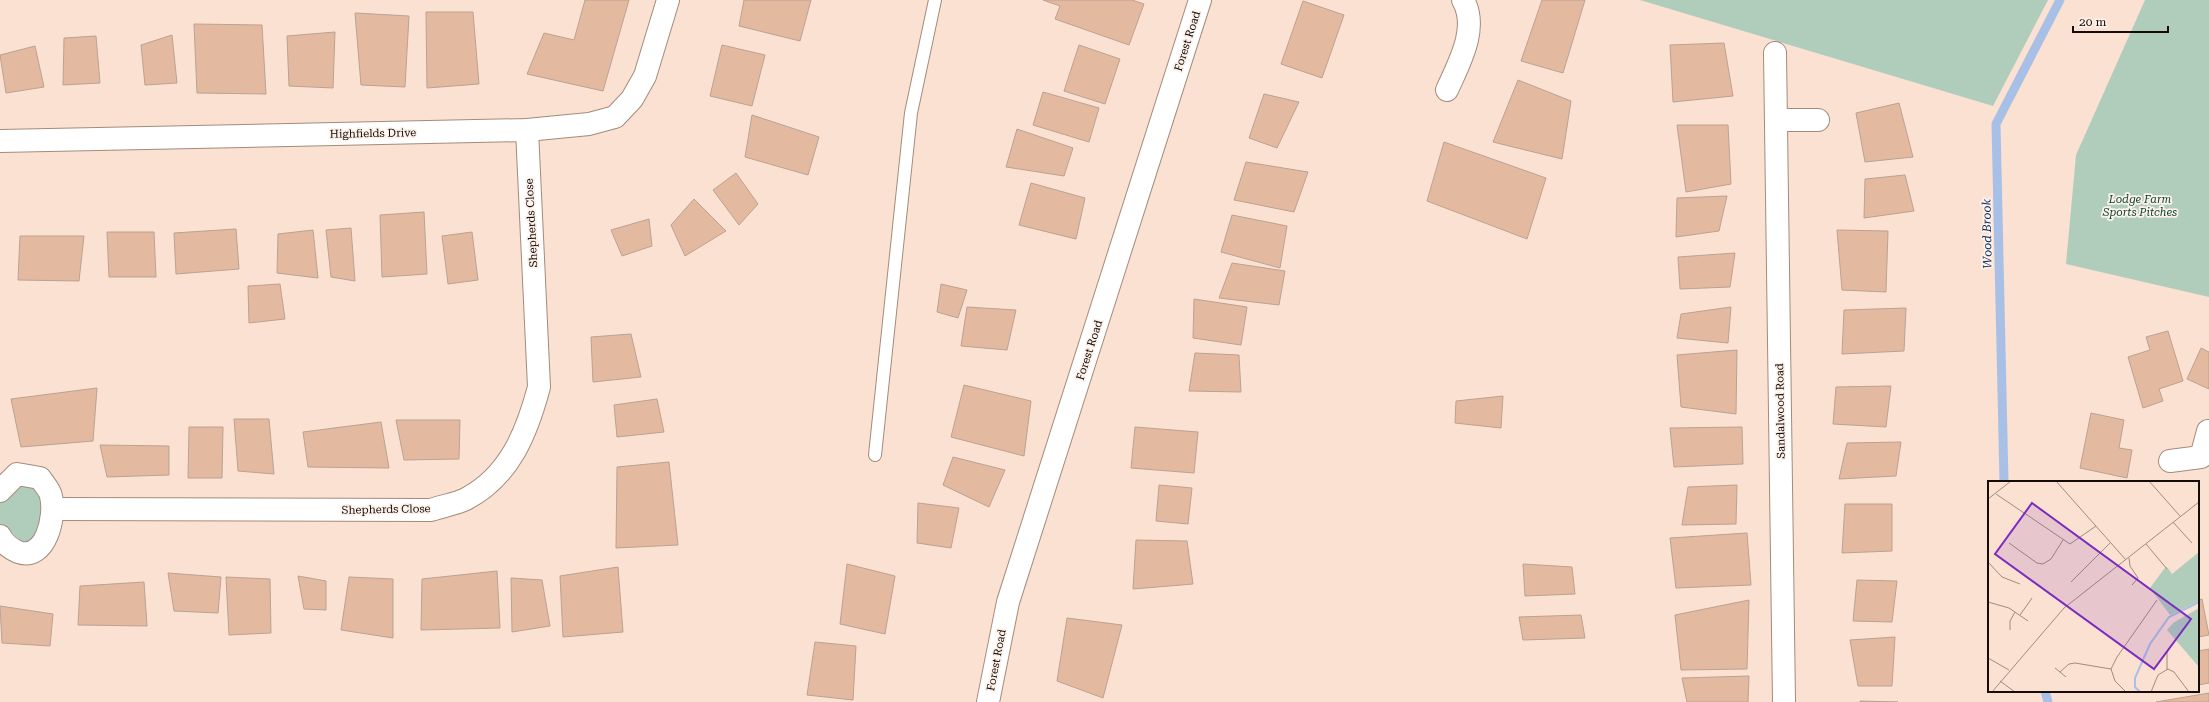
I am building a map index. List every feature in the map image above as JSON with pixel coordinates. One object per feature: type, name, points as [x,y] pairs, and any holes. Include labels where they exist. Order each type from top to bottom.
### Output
[{"type":"street","name":"Highfields Drive","points":[[0,141],[527,130],[589,124],[615,117],[632,99],[645,76],[668,0]]},
{"type":"street","name":"Forest Road","points":[[988,702],[1008,602],[1200,0]]},
{"type":"street","points":[[1447,90],[1462,54],[1469,27],[1468,9],[1463,0]]},
{"type":"street","name":"Sandalwood Road","points":[[1774,53],[1784,702]]},
{"type":"street","points":[[1776,120],[1818,120]]},
{"type":"street","name":"Shepherds Close","points":[[53,510],[431,510],[466,499],[496,478],[518,449],[530,420],[539,386],[527,130]]},
{"type":"street","points":[[2170,461],[2205,462],[2208,431]]},
{"type":"street","points":[[0,491],[17,474],[40,478],[51,495],[53,510],[50,526],[43,543],[32,552],[22,553],[10,549],[0,536]]},
{"type":"lane","points":[[876,455],[911,113],[935,0]]},
{"type":"green space","points":[[1640,0],[2048,0],[1993,106]]},
{"type":"green space","name":"Lodge Farm Sports Pitches","points":[[2145,0],[2209,0],[2209,297],[2066,264],[2076,155]]},
{"type":"green space","points":[[17,474],[51,495],[32,552],[0,536],[0,491]]},
{"type":"building","points":[[585,0],[629,0],[603,91],[527,74],[544,33],[574,40]]},
{"type":"building","points":[[744,0],[811,0],[800,41],[739,26]]},
{"type":"building","points":[[1043,0],[1132,0],[1144,4],[1129,45],[1055,19],[1060,6]]},
{"type":"building","points":[[1542,0],[1585,0],[1563,73],[1521,61]]},
{"type":"building","points":[[1303,1],[1344,15],[1322,78],[1281,64]]},
{"type":"building","points":[[426,12],[473,12],[479,84],[427,88]]},
{"type":"building","points":[[355,13],[409,16],[405,87],[361,85]]},
{"type":"building","points":[[194,24],[262,25],[266,94],[197,93]]},
{"type":"building","points":[[335,32],[333,88],[289,86],[287,36]]},
{"type":"building","points":[[172,35],[177,83],[145,85],[141,45]]},
{"type":"building","points":[[96,36],[100,83],[63,85],[64,38]]},
{"type":"building","points":[[1724,43],[1733,96],[1673,102],[1670,45]]},
{"type":"building","points":[[722,45],[765,55],[752,106],[710,96]]},
{"type":"building","points":[[1079,45],[1120,59],[1105,104],[1064,91]]},
{"type":"building","points":[[35,46],[44,87],[6,93],[0,55]]},
{"type":"building","points":[[1518,80],[1571,101],[1562,159],[1493,142]]},
{"type":"building","points":[[1043,92],[1099,108],[1089,142],[1033,125]]},
{"type":"building","points":[[1264,94],[1299,102],[1277,148],[1249,138]]},
{"type":"building","points":[[1899,103],[1913,157],[1865,162],[1856,113]]},
{"type":"building","points":[[752,115],[819,137],[808,175],[745,157]]},
{"type":"building","points":[[1677,125],[1728,125],[1731,184],[1686,192]]},
{"type":"building","points":[[1017,129],[1073,148],[1064,176],[1006,167]]},
{"type":"building","points":[[1444,142],[1546,178],[1527,239],[1427,201]]},
{"type":"building","points":[[1246,162],[1308,172],[1294,212],[1234,200]]},
{"type":"building","points":[[736,173],[758,204],[739,225],[713,190]]},
{"type":"building","points":[[1905,175],[1914,211],[1864,218],[1865,179]]},
{"type":"building","points":[[1031,183],[1085,198],[1076,239],[1019,225]]},
{"type":"building","points":[[1727,196],[1719,231],[1676,237],[1677,198]]},
{"type":"building","points":[[694,199],[726,231],[685,256],[671,225]]},
{"type":"building","points":[[424,212],[427,274],[382,277],[380,215]]},
{"type":"building","points":[[1232,215],[1287,226],[1280,268],[1221,252]]},
{"type":"building","points":[[649,219],[652,246],[622,256],[611,230]]},
{"type":"building","points":[[351,228],[355,281],[331,277],[326,230]]},
{"type":"building","points":[[236,229],[239,269],[176,274],[174,233]]},
{"type":"building","points":[[313,230],[318,278],[277,273],[278,234]]},
{"type":"building","points":[[1837,230],[1888,231],[1886,292],[1842,290]]},
{"type":"building","points":[[107,232],[154,232],[156,277],[109,277]]},
{"type":"building","points":[[472,232],[478,280],[448,284],[442,236]]},
{"type":"building","points":[[20,236],[84,236],[79,281],[18,280]]},
{"type":"building","points":[[1735,253],[1730,287],[1680,289],[1678,257]]},
{"type":"building","points":[[1232,263],[1285,271],[1279,305],[1219,298]]},
{"type":"building","points":[[280,284],[285,319],[249,323],[248,286]]},
{"type":"building","points":[[941,284],[967,290],[958,318],[937,312]]},
{"type":"building","points":[[1194,299],[1247,307],[1241,345],[1193,338]]},
{"type":"building","points":[[967,307],[1016,310],[1007,350],[961,346]]},
{"type":"building","points":[[1731,307],[1728,343],[1677,338],[1681,314]]},
{"type":"building","points":[[1906,308],[1904,351],[1842,354],[1844,310]]},
{"type":"building","points":[[2168,331],[2183,381],[2159,389],[2163,401],[2143,408],[2128,357],[2150,350],[2146,337]]},
{"type":"building","points":[[631,334],[641,377],[593,382],[591,337]]},
{"type":"building","points":[[2201,348],[2209,352],[2209,389],[2187,379]]},
{"type":"building","points":[[1737,350],[1736,414],[1681,407],[1677,355]]},
{"type":"building","points":[[1195,353],[1239,355],[1241,392],[1189,391]]},
{"type":"building","points":[[964,385],[1031,401],[1024,456],[951,437]]},
{"type":"building","points":[[1891,386],[1886,427],[1833,424],[1836,387]]},
{"type":"building","points":[[97,388],[93,441],[21,447],[11,399]]},
{"type":"building","points":[[1503,396],[1501,428],[1455,423],[1456,401]]},
{"type":"building","points":[[657,399],[664,432],[617,437],[614,405]]},
{"type":"building","points":[[2091,413],[2124,420],[2119,448],[2132,450],[2127,478],[2080,468]]},
{"type":"building","points":[[234,419],[269,419],[274,474],[238,471]]},
{"type":"building","points":[[396,420],[460,420],[459,459],[404,460]]},
{"type":"building","points":[[381,422],[389,468],[308,467],[303,432]]},
{"type":"building","points":[[189,427],[223,427],[222,478],[188,478]]},
{"type":"building","points":[[1135,427],[1198,432],[1194,473],[1131,468]]},
{"type":"building","points":[[1742,427],[1743,464],[1674,467],[1670,428]]},
{"type":"building","points":[[1901,442],[1896,476],[1839,479],[1847,443]]},
{"type":"building","points":[[100,445],[169,446],[169,475],[107,477]]},
{"type":"building","points":[[953,457],[1005,470],[989,507],[943,485]]},
{"type":"building","points":[[669,462],[678,545],[616,548],[617,467]]},
{"type":"building","points":[[1159,485],[1192,488],[1188,524],[1156,521]]},
{"type":"building","points":[[1737,485],[1736,524],[1682,525],[1688,487]]},
{"type":"building","points":[[918,503],[959,508],[951,548],[917,543]]},
{"type":"building","points":[[1845,504],[1892,504],[1892,551],[1842,553]]},
{"type":"building","points":[[1747,533],[1751,585],[1676,588],[1670,538]]},
{"type":"building","points":[[1136,540],[1187,541],[1193,584],[1133,589]]},
{"type":"building","points":[[847,564],[895,576],[885,634],[840,624]]},
{"type":"building","points":[[1523,564],[1572,567],[1575,594],[1525,596]]},
{"type":"building","points":[[618,567],[623,632],[563,637],[560,576]]},
{"type":"building","points":[[497,571],[500,628],[421,630],[422,579]]},
{"type":"building","points":[[168,573],[221,577],[218,613],[174,611]]},
{"type":"building","points":[[298,576],[326,581],[326,610],[304,609]]},
{"type":"building","points":[[226,577],[270,579],[271,633],[229,635]]},
{"type":"building","points":[[349,577],[393,579],[393,638],[341,630]]},
{"type":"building","points":[[511,578],[542,580],[550,626],[512,632]]},
{"type":"building","points":[[1857,580],[1897,581],[1892,622],[1853,621]]},
{"type":"building","points":[[144,582],[147,626],[78,625],[80,586]]},
{"type":"building","points":[[2202,599],[2209,635],[2199,637],[2199,600]]},
{"type":"building","points":[[1749,600],[1747,669],[1681,670],[1675,615]]},
{"type":"building","points":[[0,606],[53,614],[50,646],[2,643]]},
{"type":"building","points":[[1581,615],[1585,638],[1523,640],[1519,617]]},
{"type":"building","points":[[1067,618],[1122,625],[1103,698],[1057,681]]},
{"type":"building","points":[[1895,637],[1892,686],[1858,686],[1850,640]]},
{"type":"building","points":[[815,642],[856,646],[853,700],[807,695]]},
{"type":"building","points":[[2209,649],[2209,683],[2199,685],[2199,651]]},
{"type":"building","points":[[1749,676],[1748,702],[1687,702],[1682,678]]},
{"type":"building","points":[[2209,693],[2209,702],[2156,702]]},
{"type":"building","points":[[1860,701],[1898,702],[1860,702]]},
{"type":"waterway","name":"Wood Brook","points":[[2004,481],[1996,124],[2060,0]]},
{"type":"waterway","name":"Wood Brook","points":[[2045,692],[2048,702]]}]
